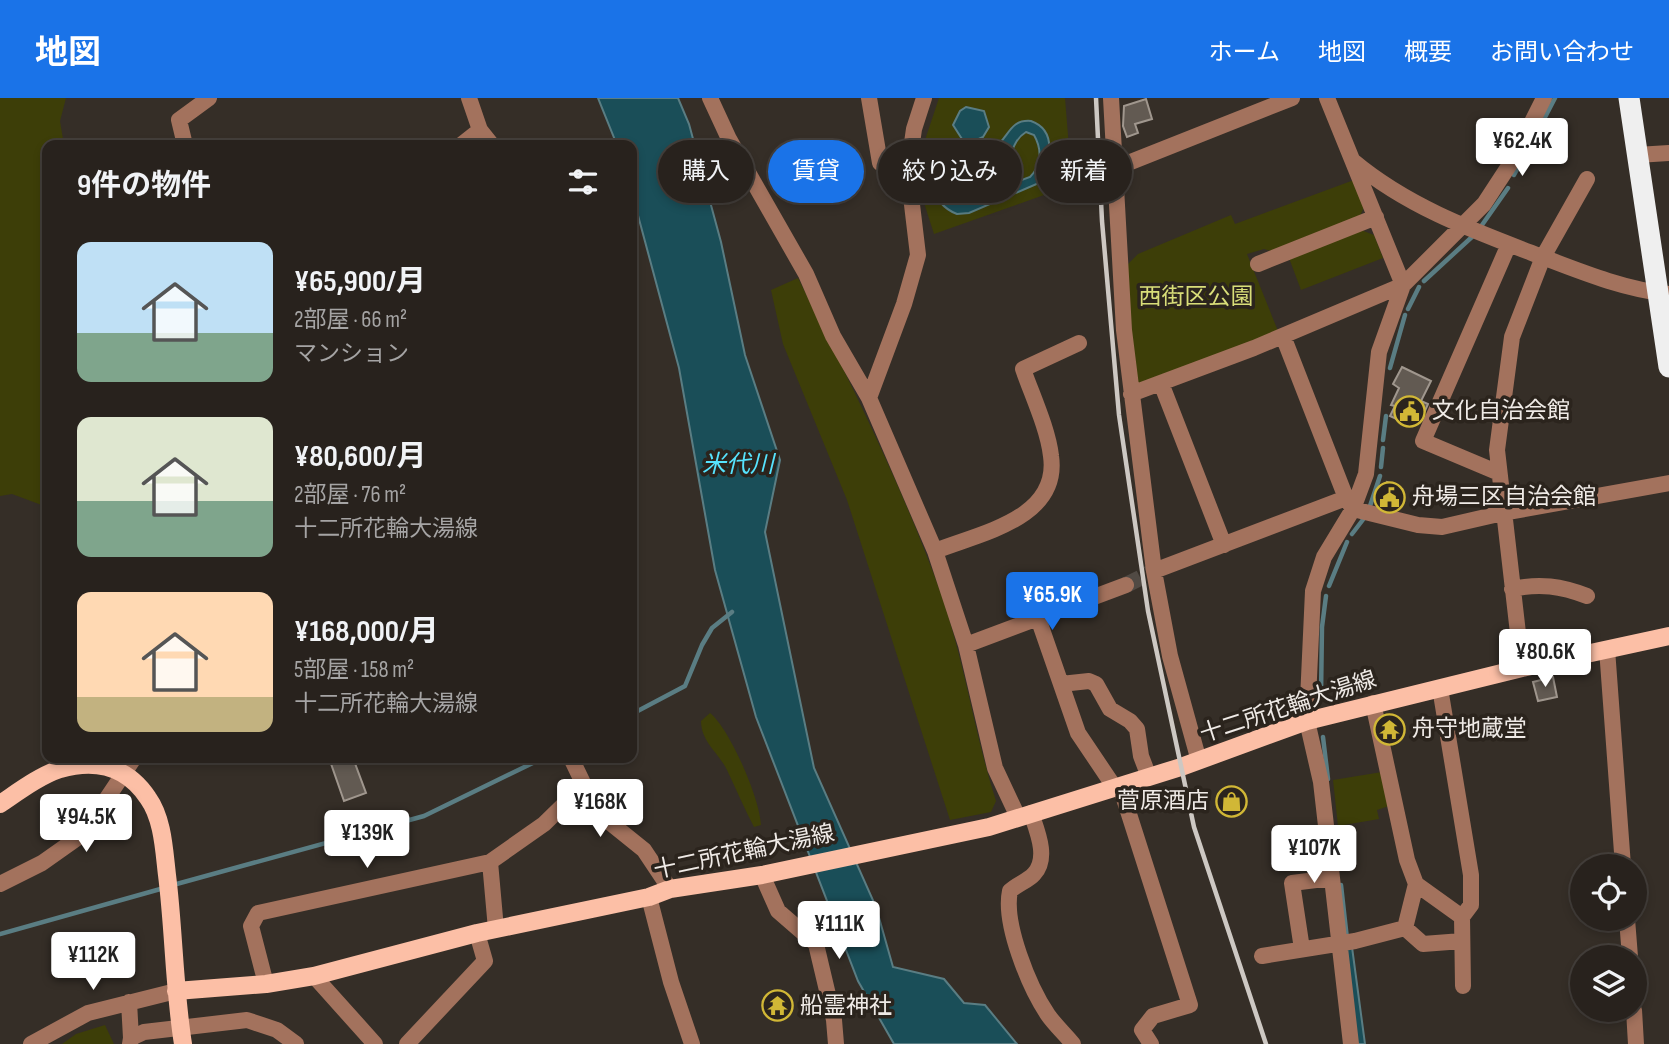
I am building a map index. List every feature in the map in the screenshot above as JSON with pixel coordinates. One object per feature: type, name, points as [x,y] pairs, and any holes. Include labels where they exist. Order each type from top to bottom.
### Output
[{"type":"highway","points":[[1629,98],[1663,293],[1669,367]]},
{"type":"main road","name":"十二所花輪大湯線","points":[[176,991],[266,984],[314,976],[477,933],[649,897],[670,890],[762,875],[989,827],[1199,761],[1307,721],[1522,668],[1669,636]]},
{"type":"main road","points":[[0,804],[58,770],[82,765],[129,765],[149,799],[164,847],[182,1035]]},
{"type":"street","points":[[184,140],[178,120],[209,98]]},
{"type":"street","points":[[469,98],[480,130],[488,140]]},
{"type":"street","points":[[710,98],[729,139],[806,274],[833,336],[869,398],[935,551],[965,645],[995,768],[1041,843],[1041,864],[1032,876],[1010,891],[1007,905],[1027,976],[1048,1014],[1073,1044]]},
{"type":"street","points":[[869,98],[878,151]]},
{"type":"street","points":[[912,140],[924,98]]},
{"type":"street","points":[[1111,98],[1112,140]]},
{"type":"street","points":[[1132,161],[1292,98]]},
{"type":"street","points":[[1327,98],[1403,285],[1379,352],[1366,474],[1324,557],[1314,591],[1307,721],[1321,782],[1332,878],[1347,942],[1351,1044]]},
{"type":"street","points":[[1131,394],[1283,336],[1403,285],[1433,258],[1483,204],[1514,158],[1544,98]]},
{"type":"street","points":[[467,140],[480,130]]},
{"type":"street","points":[[1637,155],[1669,153]]},
{"type":"street","points":[[1352,159],[1376,179],[1460,226],[1590,275],[1663,293]]},
{"type":"street","points":[[1522,668],[1497,450],[1512,337],[1543,257],[1587,179]]},
{"type":"street","points":[[869,398],[904,304],[918,255],[912,203]]},
{"type":"street","points":[[1116,203],[1131,394],[1154,571],[1170,656],[1199,761]]},
{"type":"street","points":[[1258,264],[1376,217]]},
{"type":"street","points":[[1499,473],[1423,441],[1509,244]]},
{"type":"street","points":[[1283,336],[1350,503]]},
{"type":"street","points":[[935,551],[1023,516],[1040,503],[1051,482],[1051,455],[1023,369],[1079,343]]},
{"type":"street","points":[[1161,383],[1224,545]]},
{"type":"street","points":[[1154,571],[1350,503],[1418,525],[1443,527],[1503,513],[1669,483]]},
{"type":"street","points":[[965,645],[1126,585]]},
{"type":"street","points":[[1512,589],[1545,585],[1566,588],[1587,596]]},
{"type":"street","points":[[1038,618],[1078,733],[1117,787],[1190,1005],[1153,1016],[1142,1030],[1151,1044]]},
{"type":"street","points":[[1607,649],[1622,854]]},
{"type":"street","points":[[1061,684],[1089,681],[1096,684],[1110,709],[1130,721],[1137,729],[1141,756],[1149,777]]},
{"type":"street","points":[[1440,688],[1471,875],[1471,905],[1461,917],[1463,986]]},
{"type":"street","points":[[1373,704],[1407,860],[1416,884],[1461,917]]},
{"type":"street","points":[[574,763],[584,785],[608,821],[644,850],[670,890]]},
{"type":"street","points":[[0,884],[42,863],[83,834],[129,765]]},
{"type":"street","points":[[266,984],[251,926],[258,913],[490,862],[544,824],[584,785]]},
{"type":"street","points":[[490,862],[496,929]]},
{"type":"street","points":[[762,875],[778,911],[816,944],[834,1020],[836,1044]]},
{"type":"street","points":[[1301,949],[1292,883],[1332,878]]},
{"type":"street","points":[[1405,928],[1416,884]]},
{"type":"street","points":[[649,897],[671,982],[692,1044]]},
{"type":"street","points":[[1405,928],[1423,944],[1462,941]]},
{"type":"street","points":[[1262,956],[1347,942],[1405,928]]},
{"type":"street","points":[[407,1044],[485,961],[477,933]]},
{"type":"street","points":[[314,976],[375,1044]]},
{"type":"street","points":[[31,1044],[88,1013],[176,991]]},
{"type":"street","points":[[129,1002],[131,1041]]},
{"type":"street","points":[[131,1041],[144,1032],[182,1035],[247,1020],[277,1030],[296,1044]]},
{"type":"street","points":[[1635,1022],[1636,1044]]},
{"type":"green space","points":[[0,98],[66,98],[60,121],[63,140],[42,140],[42,505],[12,494],[0,496]]},
{"type":"green space","points":[[939,98],[1065,98],[1068,140],[1036,140],[1036,198],[1022,203],[1022,140],[925,140]]},
{"type":"green space","name":"西街区公園","points":[[1354,180],[1365,205],[1360,216],[1271,251],[1264,249],[1247,254],[1278,331],[1137,389],[1126,266],[1138,254],[1231,215],[1235,224]]},
{"type":"green space","points":[[924,203],[1021,203],[934,234]]},
{"type":"green space","points":[[1361,230],[1374,235],[1383,258],[1301,290],[1289,258]]},
{"type":"green space","points":[[798,278],[892,474],[941,594],[957,645],[996,801],[991,812],[950,820],[847,500],[783,344],[771,290]]},
{"type":"green space","points":[[710,713],[718,721],[743,765],[761,825],[754,827],[724,764],[704,735],[701,721]]},
{"type":"green space","points":[[1382,772],[1389,806],[1377,810],[1379,819],[1338,826],[1333,780]]},
{"type":"green space","points":[[105,1025],[114,1044],[62,1044],[76,1034]]},
{"type":"water","name":"米代川","points":[[598,98],[678,98],[693,140],[658,140],[658,203],[710,203],[745,355],[780,460],[765,532],[814,768],[876,907],[893,967],[944,979],[964,1003],[985,1005],[1017,1044],[894,1044],[858,981],[756,717],[715,570],[679,368],[637,212],[637,140],[615,140]]},
{"type":"water","points":[[966,107],[984,111],[989,127],[983,137],[976,140],[962,139],[953,125],[960,111]]},
{"type":"water","points":[[1031,121],[1040,126],[1048,140],[1036,140],[1034,135],[1026,132],[1018,140],[1002,140],[1018,123]]},
{"type":"water","points":[[1036,169],[1036,184],[1022,190],[1022,180],[1030,177]]},
{"type":"water","points":[[942,203],[992,203],[969,213],[957,214]]},
{"type":"water","points":[[1344,947],[1352,947],[1365,1044],[1357,1044]]},
{"type":"building","points":[[1146,99],[1152,119],[1135,124],[1138,133],[1127,137],[1123,126],[1124,106]]},
{"type":"building","points":[[1402,367],[1431,381],[1421,401],[1428,404],[1420,422],[1409,416],[1405,423],[1390,416],[1395,406],[1391,405],[1399,388],[1393,384]]},
{"type":"building","name":"舟場三区自治会館","points":[[1387,482],[1402,489],[1393,508],[1376,504]]},
{"type":"building","points":[[1553,677],[1557,697],[1538,701],[1533,682]]},
{"type":"building","points":[[331,763],[355,763],[366,793],[344,801]]},
{"type":"waterway","points":[[1542,123],[1555,98]]},
{"type":"waterway","points":[[1514,175],[1537,133]]},
{"type":"waterway","points":[[1482,225],[1508,188]]},
{"type":"waterway","points":[[1424,281],[1473,236]]},
{"type":"waterway","points":[[1408,309],[1419,287]]},
{"type":"waterway","points":[[1390,368],[1405,315]]},
{"type":"waterway","points":[[1383,440],[1386,416]]},
{"type":"waterway","points":[[1381,467],[1383,448]]},
{"type":"waterway","points":[[1370,506],[1380,476]]},
{"type":"waterway","points":[[1352,534],[1365,517]]},
{"type":"waterway","points":[[1329,586],[1347,542]]},
{"type":"waterway","points":[[1321,695],[1322,627],[1326,596]]},
{"type":"waterway","points":[[637,711],[685,686],[712,628],[732,612]]},
{"type":"waterway","points":[[1323,737],[1328,779]]},
{"type":"waterway","points":[[173,885],[424,816],[533,763]]},
{"type":"waterway","points":[[1341,885],[1347,939]]},
{"type":"waterway","points":[[0,934],[164,888]]},
{"type":"tunnel","points":[[1126,585],[1154,571]]},
{"type":"railway","points":[[1096,98],[1102,221],[1119,415],[1148,611],[1194,827],[1266,1044]]},
{"type":"place","name":"文化自治会館","points":[[1409,411]]},
{"type":"place","name":"舟場三区自治会館","points":[[1389,497]]},
{"type":"place","name":"舟守地蔵堂","points":[[1389,729]]},
{"type":"place","name":"菅原酒店","points":[[1232,801]]},
{"type":"place","name":"船霊神社","points":[[777,1006]]}]
